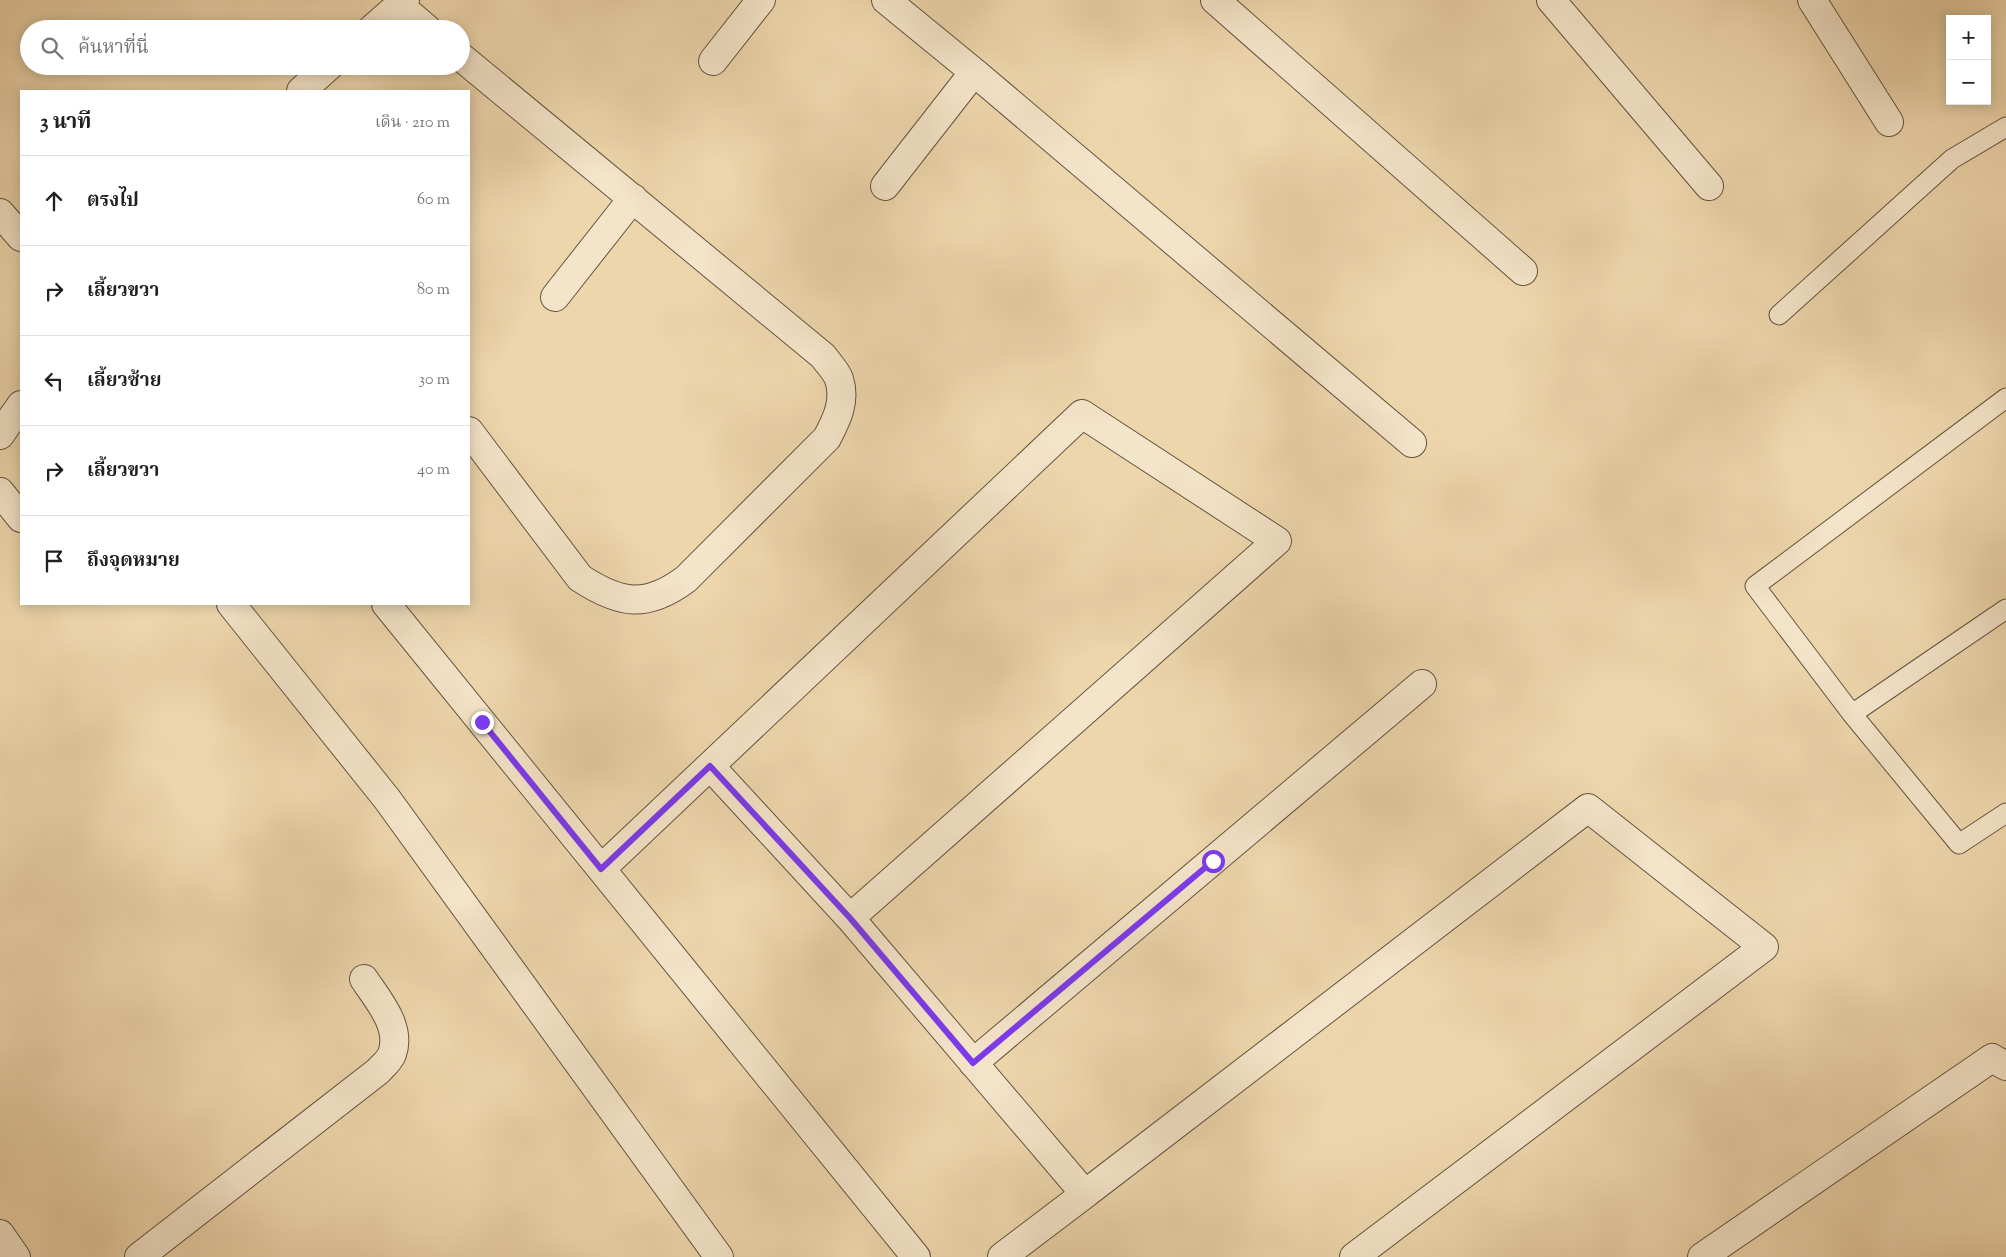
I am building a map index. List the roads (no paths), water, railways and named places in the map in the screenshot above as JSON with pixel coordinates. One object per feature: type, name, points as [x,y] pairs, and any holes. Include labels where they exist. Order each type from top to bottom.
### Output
[{"type":"street","points":[[713,61],[761,0]]},
{"type":"street","points":[[886,0],[974,72],[1412,443]]},
{"type":"street","points":[[1215,0],[1523,270]]},
{"type":"street","points":[[1551,0],[1710,186]]},
{"type":"street","points":[[1812,0],[1889,122]]},
{"type":"street","points":[[382,20],[402,3],[418,20]]},
{"type":"street","points":[[470,64],[824,356],[839,378],[842,397],[840,414],[827,438],[686,580],[656,598],[614,597],[599,591],[580,578],[470,432]]},
{"type":"street","points":[[885,186],[974,72]]},
{"type":"street","points":[[302,90],[319,75]]},
{"type":"street","points":[[555,297],[633,198]]},
{"type":"street","points":[[0,213],[20,236]]},
{"type":"street","points":[[0,435],[20,406]]},
{"type":"street","points":[[601,869],[1082,414],[1277,541],[850,918]]},
{"type":"street","points":[[0,492],[20,517]]},
{"type":"street","points":[[232,605],[387,799],[719,1257]]},
{"type":"street","points":[[387,605],[916,1257]]},
{"type":"street","points":[[973,1063],[1422,684]]},
{"type":"street","points":[[710,766],[850,918],[1085,1194]]},
{"type":"street","points":[[1002,1257],[1588,808],[1764,947],[1354,1257]]},
{"type":"street","points":[[139,1257],[377,1072],[392,1054],[394,1035],[389,1018],[364,979]]},
{"type":"street","points":[[1702,1257],[1992,1058],[2006,1066]]},
{"type":"street","points":[[0,1234],[16,1257]]},
{"type":"lane","points":[[1780,316],[1952,159],[2006,127]]},
{"type":"lane","points":[[2006,398],[1755,586],[1852,714],[1959,844],[2006,813]]},
{"type":"lane","points":[[1852,714],[2006,609]]}]
